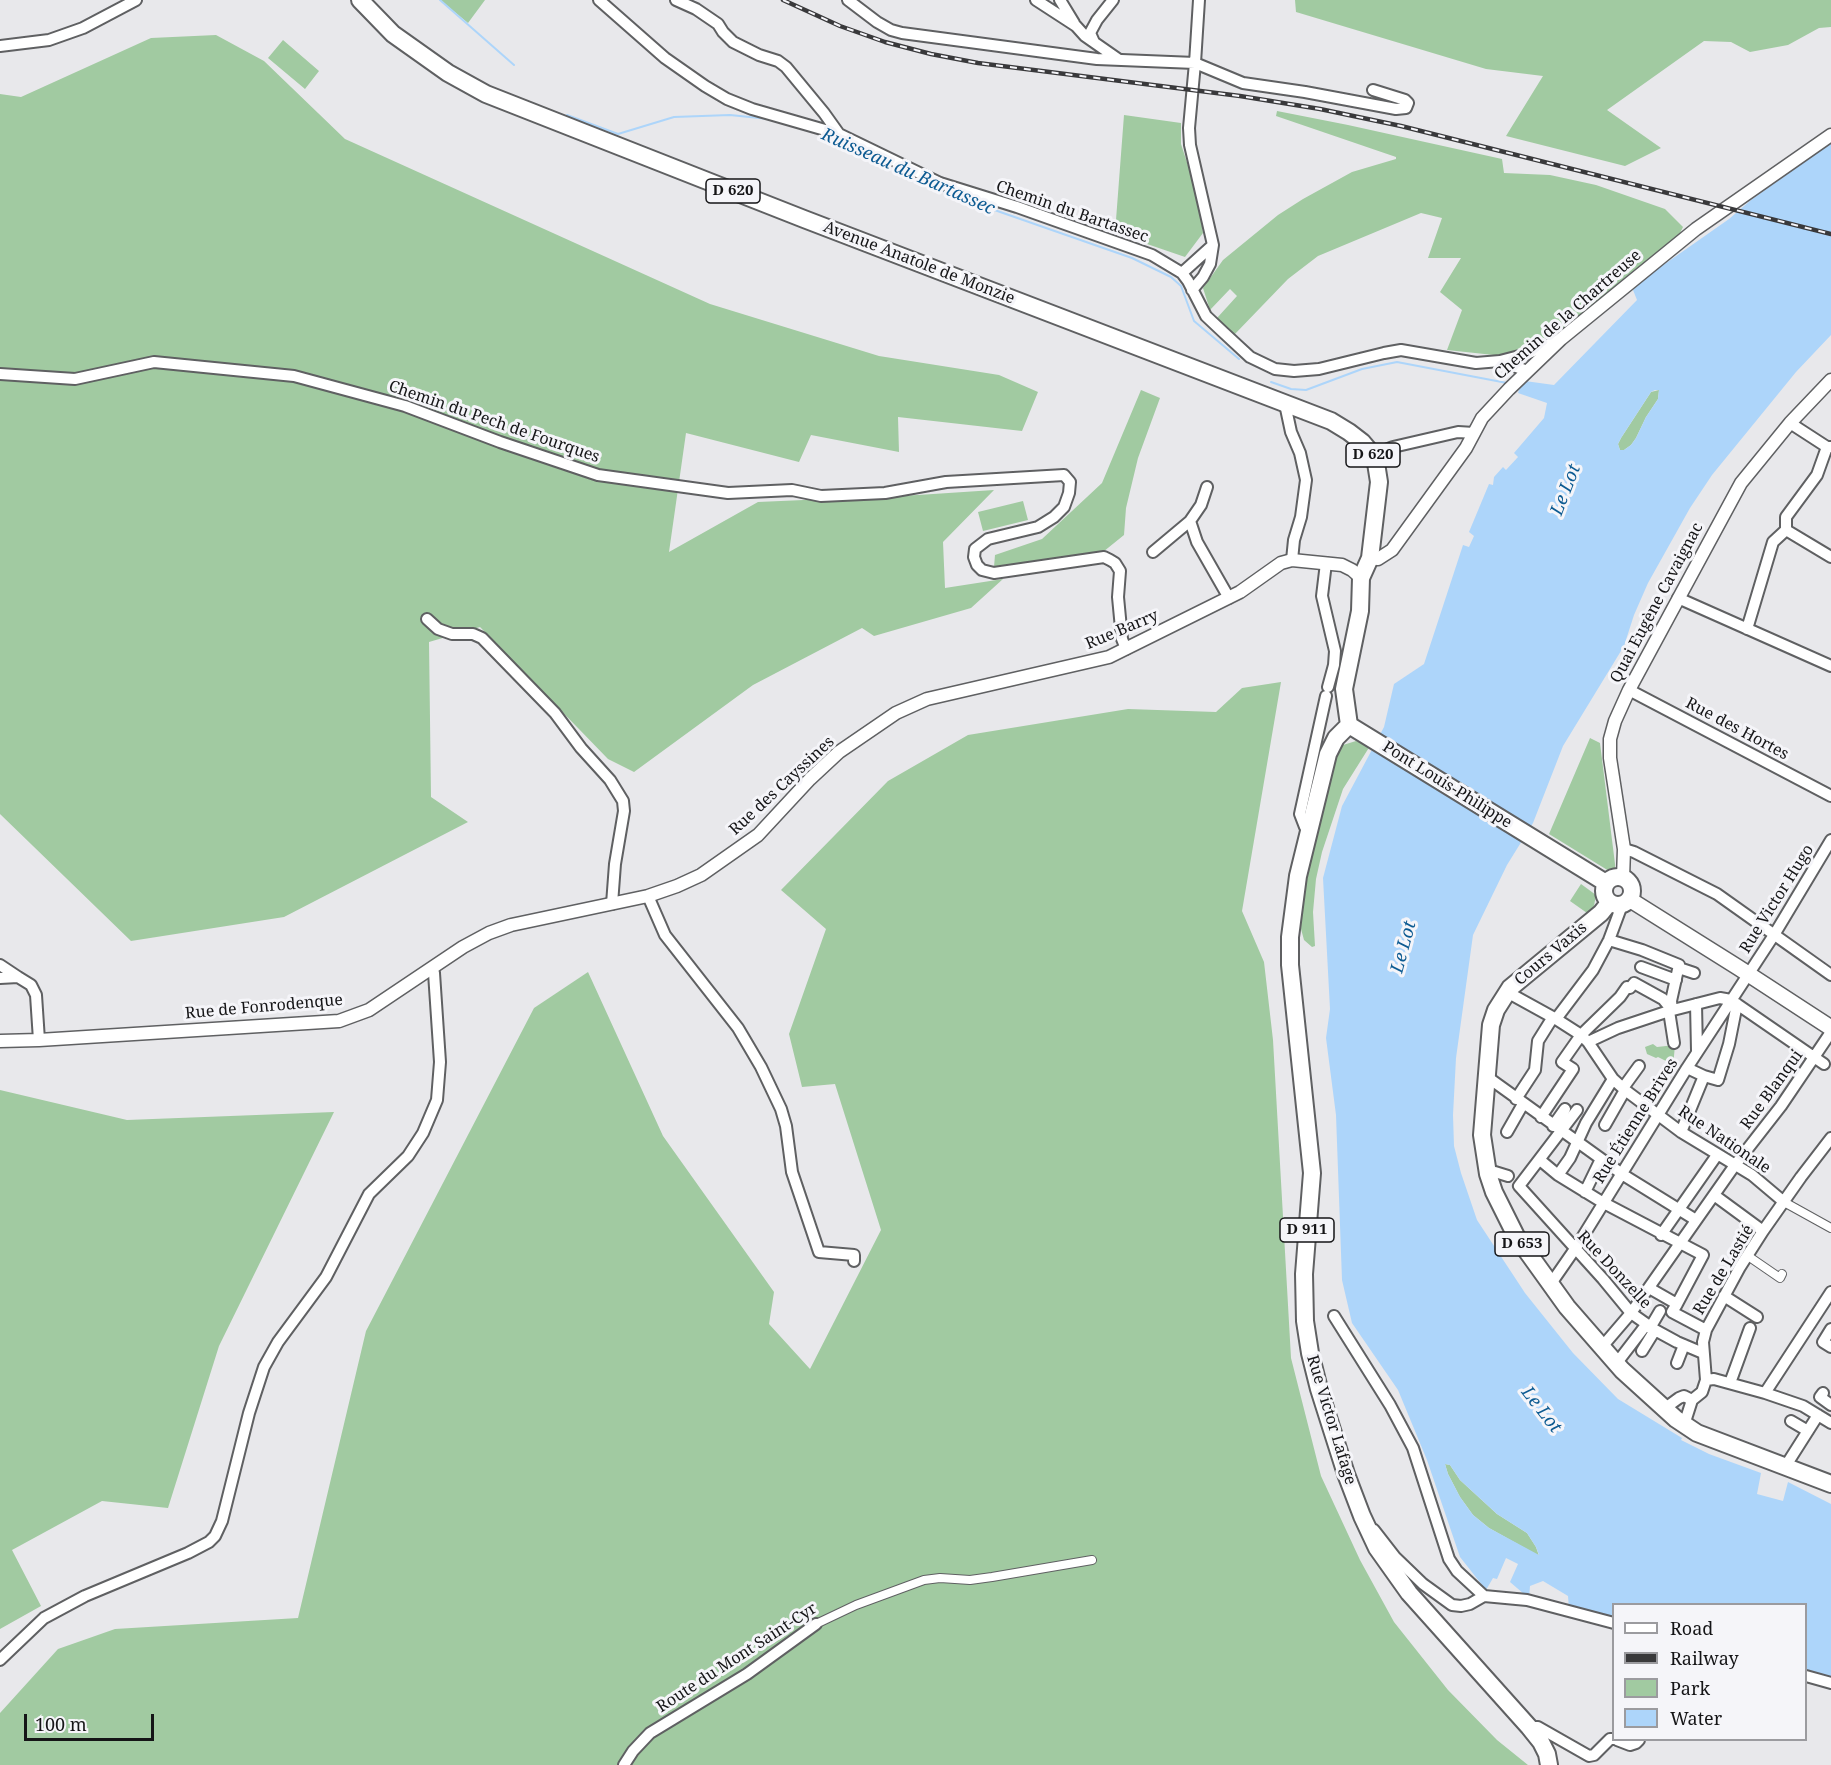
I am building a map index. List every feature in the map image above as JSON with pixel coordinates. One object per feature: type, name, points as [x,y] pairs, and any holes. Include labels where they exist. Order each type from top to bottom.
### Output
[{"type":"main road","name":"Avenue Anatole de Monzie","points":[[360,0],[393,34],[448,73],[486,94],[1331,421],[1362,442],[1373,455]]},
{"type":"main road","name":"D 620","points":[[1349,725],[1344,689],[1360,611],[1361,578],[1370,558],[1379,482],[1373,455]]},
{"type":"main road","name":"Pont Louis-Philippe","points":[[1349,725],[1606,883]]},
{"type":"main road","name":"D 911","points":[[1310,829],[1328,754],[1336,738],[1349,725]]},
{"type":"main road","name":"Rue Victor Lafage","points":[[1310,829],[1294,896],[1290,965],[1312,1173],[1304,1274],[1305,1320],[1319,1389],[1342,1463],[1377,1548],[1409,1593],[1541,1742],[1549,1765]]},
{"type":"main road","points":[[1620,902],[1631,895],[1631,886],[1623,878],[1612,878],[1606,883],[1603,892],[1620,902],[1748,973],[1831,1030]]},
{"type":"main road","name":"Cours Vaxis","points":[[1486,1076],[1491,1025],[1507,992],[1523,976],[1601,913],[1620,902]]},
{"type":"main road","name":"D 653","points":[[1486,1076],[1482,1135],[1488,1174],[1505,1218],[1550,1285],[1601,1348],[1664,1408],[1697,1433],[1831,1484]]},
{"type":"street","points":[[0,46],[49,40],[83,28],[136,0]]},
{"type":"street","name":"Chemin du Bartassec","points":[[598,0],[665,58],[727,99],[839,134],[940,183],[1017,207],[1152,255],[1182,273],[1206,316],[1250,357],[1275,369],[1294,371],[1319,369],[1401,350],[1476,363],[1500,361],[1562,339]]},
{"type":"street","points":[[676,0],[696,9],[718,24],[733,42],[759,55],[778,61],[786,67],[839,134]]},
{"type":"street","points":[[848,0],[877,22],[902,33],[1097,59],[1196,63],[1243,83],[1396,109],[1406,108],[1408,103],[1405,100],[1373,90]]},
{"type":"street","points":[[1036,0],[1076,26],[1094,43],[1118,59]]},
{"type":"street","points":[[1060,0],[1076,26]]},
{"type":"street","points":[[1094,43],[1090,33],[1113,0]]},
{"type":"street","points":[[1192,290],[1210,264],[1213,245],[1190,146],[1189,128],[1196,63],[1199,0]]},
{"type":"street","name":"Chemin de la Chartreuse","points":[[1370,558],[1378,559],[1392,549],[1466,448],[1482,418],[1523,374],[1696,229],[1831,135]]},
{"type":"street","points":[[1182,273],[1213,245]]},
{"type":"street","points":[[1519,356],[1527,364],[1523,374]]},
{"type":"street","name":"Chemin du Bartassec","points":[[1500,361],[1523,374]]},
{"type":"street","name":"Chemin du Pech de Fourques","points":[[0,374],[75,379],[154,362],[294,376],[405,406],[500,442],[598,475],[728,493],[792,490],[821,496],[885,493],[946,482],[1064,475],[1070,482],[1069,493],[1064,507],[1054,518],[1038,526],[988,539],[975,549],[976,565],[982,570],[993,573],[1104,557],[1110,560],[1120,571],[1118,597],[1122,639],[1126,649]]},
{"type":"street","name":"Quai Eugène Cavaignac","points":[[1623,878],[1624,849],[1610,758],[1610,739],[1614,721],[1741,483],[1790,423],[1831,380]]},
{"type":"street","points":[[1285,404],[1306,480],[1292,560],[1342,565],[1361,578]]},
{"type":"street","points":[[1747,629],[1773,542],[1786,530],[1786,517],[1817,475],[1829,447],[1790,423]]},
{"type":"street","points":[[1373,455],[1393,447],[1458,432],[1474,433]]},
{"type":"street","points":[[1153,552],[1190,521],[1201,505],[1208,487]]},
{"type":"street","points":[[1190,521],[1197,543],[1229,598]]},
{"type":"street","points":[[1786,530],[1831,557]]},
{"type":"street","name":"Rue Barry","points":[[972,688],[1109,657],[1229,598],[1271,569],[1292,560]]},
{"type":"street","points":[[1310,829],[1305,827],[1300,814],[1301,806],[1334,665],[1335,651],[1322,596],[1326,563]]},
{"type":"street","points":[[1678,598],[1831,666]]},
{"type":"street","points":[[427,619],[438,629],[452,634],[473,634],[482,639],[555,713],[581,748],[610,780],[623,801],[624,811],[615,864],[612,904]]},
{"type":"street","name":"Rue des Cayssines","points":[[612,904],[648,896],[700,875],[758,835],[810,779],[839,752],[896,713],[927,699],[972,688]]},
{"type":"street","name":"Rue des Hortes","points":[[1629,690],[1831,796]]},
{"type":"street","name":"Rue Victor Hugo","points":[[1748,973],[1774,935],[1831,840]]},
{"type":"street","points":[[1624,849],[1718,894],[1831,975]]},
{"type":"street","points":[[648,896],[665,935],[738,1028],[761,1067],[781,1109],[786,1126],[792,1173],[819,1252],[854,1255],[854,1261]]},
{"type":"street","points":[[1506,1132],[1535,1070],[1538,1041],[1593,970],[1609,940],[1620,902]]},
{"type":"street","name":"Rue de Fonrodenque","points":[[0,1041],[339,1021],[369,1010],[463,947],[511,925],[612,904]]},
{"type":"street","points":[[1609,940],[1642,950],[1694,973]]},
{"type":"street","points":[[0,965],[31,985],[36,995],[39,1040]]},
{"type":"street","points":[[1641,967],[1676,981]]},
{"type":"street","points":[[0,1660],[44,1618],[85,1596],[188,1553],[209,1542],[215,1536],[222,1521],[249,1413],[264,1367],[278,1342],[326,1277],[369,1194],[408,1156],[423,1133],[437,1100],[440,1062],[432,968]]},
{"type":"street","points":[[1674,1043],[1671,1001],[1679,968]]},
{"type":"street","name":"Rue Étienne Brives","points":[[1550,1285],[1575,1249],[1697,1052],[1734,1002],[1748,973]]},
{"type":"street","points":[[0,978],[18,977]]},
{"type":"street","points":[[1541,1117],[1573,1069],[1562,1062],[1585,1039],[1627,987],[1630,988],[1634,983],[1663,999],[1671,1010]]},
{"type":"street","name":"Rue Nationale","points":[[1507,992],[1554,1018],[1585,1039],[1613,1079],[1681,1132],[1752,1175],[1784,1202],[1831,1228]]},
{"type":"street","points":[[1585,1039],[1671,1010],[1720,998],[1734,1002],[1819,1061]]},
{"type":"street","points":[[1687,1068],[1718,1080],[1729,1044],[1734,1002]]},
{"type":"street","points":[[1696,1004],[1697,1052]]},
{"type":"street","name":"Rue Blanqui","points":[[1601,1348],[1631,1313],[1735,1165],[1819,1061],[1831,1030]]},
{"type":"street","points":[[1605,1125],[1639,1066]]},
{"type":"street","points":[[1486,1076],[1621,1173],[1696,1220]]},
{"type":"street","points":[[1681,1132],[1704,1076]]},
{"type":"street","points":[[1558,1175],[1613,1079]]},
{"type":"street","points":[[1571,1110],[1540,1160],[1558,1175],[1602,1202],[1703,1255],[1672,1312],[1706,1330]]},
{"type":"street","name":"Rue de Lastié","points":[[1692,1400],[1702,1392],[1706,1380],[1703,1353],[1706,1330],[1724,1296],[1763,1231],[1831,1138]]},
{"type":"street","points":[[1662,1235],[1717,1155]]},
{"type":"street","points":[[1585,1192],[1601,1159]]},
{"type":"street","name":"Rue Donzelle","points":[[1540,1160],[1519,1186],[1631,1313],[1650,1328],[1703,1353]]},
{"type":"street","points":[[1488,1174],[1495,1172],[1508,1176]]},
{"type":"street","points":[[1714,1195],[1763,1231]]},
{"type":"street","points":[[1748,1256],[1780,1278],[1782,1274]]},
{"type":"street","points":[[1649,1288],[1677,1304]]},
{"type":"street","points":[[1765,1393],[1831,1292]]},
{"type":"street","points":[[1724,1296],[1757,1317]]},
{"type":"street","points":[[1821,1306],[1831,1315]]},
{"type":"street","points":[[1642,1351],[1659,1311]]},
{"type":"street","points":[[1334,1317],[1390,1405],[1413,1448],[1449,1559],[1457,1571],[1484,1596]]},
{"type":"street","points":[[1616,1364],[1650,1328]]},
{"type":"street","points":[[1730,1383],[1750,1328]]},
{"type":"street","points":[[1831,1329],[1823,1342],[1831,1347]]},
{"type":"street","points":[[1677,1363],[1684,1346]]},
{"type":"street","points":[[1706,1380],[1714,1379],[1765,1393],[1803,1406],[1827,1419],[1808,1431],[1785,1467]]},
{"type":"street","points":[[1823,1393],[1820,1397],[1831,1405]]},
{"type":"street","points":[[1664,1408],[1684,1396],[1692,1400],[1684,1425]]},
{"type":"street","points":[[1791,1421],[1808,1431]]},
{"type":"street","points":[[1362,1516],[1395,1557],[1423,1584],[1452,1605],[1470,1604],[1484,1596],[1527,1600],[1612,1622]]},
{"type":"street","name":"Route du Mont Saint-Cyr","points":[[624,1765],[633,1751],[650,1733],[747,1674],[816,1624],[856,1605],[924,1580],[992,1577],[1092,1560]]},
{"type":"street","points":[[1807,1676],[1831,1683]]},
{"type":"street","points":[[1529,1727],[1538,1727],[1589,1756],[1594,1755],[1612,1739]]},
{"type":"green space","points":[[440,0],[485,0],[468,23]]},
{"type":"green space","points":[[1295,0],[1831,0],[1831,27],[1819,28],[1788,45],[1750,52],[1731,42],[1704,41],[1607,110],[1661,148],[1625,166],[1506,136],[1543,76],[1486,69],[1296,12]]},
{"type":"green space","points":[[216,35],[264,61],[345,139],[710,304],[879,356],[999,375],[1038,392],[1022,431],[898,417],[899,452],[811,435],[799,462],[686,433],[669,552],[758,502],[994,490],[943,542],[945,588],[1003,579],[971,608],[874,636],[862,628],[753,685],[634,772],[608,759],[480,627],[429,642],[431,797],[468,822],[284,917],[131,941],[0,814],[0,94],[21,97],[151,38]]},
{"type":"green space","points":[[283,40],[319,71],[305,89],[268,58]]},
{"type":"green space","points":[[1277,111],[1502,159],[1504,173],[1550,175],[1596,185],[1665,209],[1683,227],[1677,239],[1561,333],[1534,348],[1503,356],[1447,350],[1462,310],[1440,292],[1461,258],[1428,258],[1442,218],[1421,213],[1318,256],[1288,279],[1234,335],[1217,318],[1237,296],[1230,289],[1210,310],[1203,288],[1223,260],[1278,215],[1303,199],[1352,172],[1396,159],[1396,157],[1276,116]]},
{"type":"green space","points":[[1124,115],[1181,123],[1181,144],[1197,193],[1203,233],[1185,257],[1115,233]]},
{"type":"green space","points":[[1141,390],[1160,398],[1138,458],[1126,508],[1124,535],[1098,556],[994,567],[995,555],[1042,539],[1102,483]]},
{"type":"green space","points":[[1659,390],[1658,399],[1636,438],[1631,445],[1620,450],[1618,444],[1621,438],[1651,392]]},
{"type":"green space","points":[[1023,501],[1028,520],[983,531],[978,512]]},
{"type":"green space","points":[[1281,682],[1242,911],[1264,962],[1273,1040],[1291,1358],[1321,1476],[1360,1560],[1394,1622],[1448,1690],[1497,1740],[1528,1765],[0,1765],[0,1713],[58,1649],[115,1629],[298,1618],[366,1331],[534,1008],[588,972],[663,1136],[774,1292],[769,1324],[810,1369],[881,1230],[835,1084],[802,1087],[789,1034],[826,929],[781,890],[888,781],[968,735],[1128,709],[1216,712],[1242,688]]},
{"type":"green space","points":[[1590,738],[1600,743],[1615,864],[1615,868],[1609,871],[1549,834]]},
{"type":"green space","points":[[1356,741],[1370,746],[1343,789],[1322,852],[1316,879],[1313,912],[1315,946],[1312,947],[1304,940],[1301,929],[1300,898],[1337,750],[1343,745]]},
{"type":"green space","points":[[1581,884],[1596,895],[1594,906],[1587,913],[1570,901]]},
{"type":"green space","points":[[1653,1044],[1657,1047],[1675,1045],[1673,1067],[1670,1060],[1666,1061],[1647,1054],[1645,1047]]},
{"type":"green space","points":[[0,1090],[127,1120],[334,1112],[219,1346],[168,1508],[102,1501],[12,1550],[41,1606],[0,1629]]},
{"type":"green space","points":[[1445,1464],[1450,1465],[1460,1480],[1497,1514],[1527,1533],[1539,1556],[1489,1528],[1473,1515],[1460,1497]]},
{"type":"water","name":"Le Lot","points":[[1831,143],[1831,335],[1796,372],[1712,475],[1690,508],[1648,583],[1624,646],[1563,746],[1533,823],[1507,865],[1473,935],[1456,1058],[1454,1146],[1477,1220],[1525,1293],[1573,1353],[1618,1399],[1682,1438],[1681,1440],[1709,1454],[1761,1473],[1757,1494],[1783,1501],[1788,1482],[1831,1504],[1831,1677],[1807,1670],[1807,1603],[1612,1603],[1612,1620],[1569,1609],[1568,1596],[1543,1581],[1530,1586],[1529,1598],[1524,1597],[1524,1594],[1510,1582],[1518,1564],[1506,1558],[1497,1579],[1493,1578],[1486,1590],[1460,1557],[1427,1460],[1398,1390],[1352,1323],[1342,1280],[1336,1115],[1326,1038],[1330,1009],[1323,878],[1342,806],[1384,727],[1394,684],[1424,664],[1463,545],[1469,547],[1474,536],[1469,532],[1489,484],[1493,485],[1494,477],[1503,467],[1506,470],[1518,457],[1514,453],[1544,418],[1547,403],[1518,393],[1520,387],[1525,381],[1554,385],[1637,300],[1633,290],[1642,280],[1729,219],[1751,200]],"holes":[[[1659,390],[1658,399],[1636,438],[1631,445],[1620,450],[1618,444],[1621,438],[1651,392]],[[1445,1464],[1450,1465],[1460,1480],[1497,1514],[1527,1533],[1539,1555],[1489,1528],[1473,1515],[1448,1474]]]},
{"type":"waterway","name":"Ruisseau du Bartassec","points":[[440,0],[514,65]]},
{"type":"waterway","name":"Ruisseau du Bartassec","points":[[567,115],[618,134],[674,117],[730,115],[769,119]]},
{"type":"waterway","name":"Ruisseau du Bartassec","points":[[821,134],[919,181],[963,199],[1132,258],[1171,277],[1181,286],[1194,321],[1239,359]]},
{"type":"waterway","name":"Ruisseau du Bartassec","points":[[1271,382],[1291,389],[1306,390],[1362,369],[1397,362],[1507,383]]},
{"type":"railway","points":[[783,0],[840,26],[885,42],[931,54],[978,63],[1240,96],[1320,109],[1401,126],[1831,234]]}]
